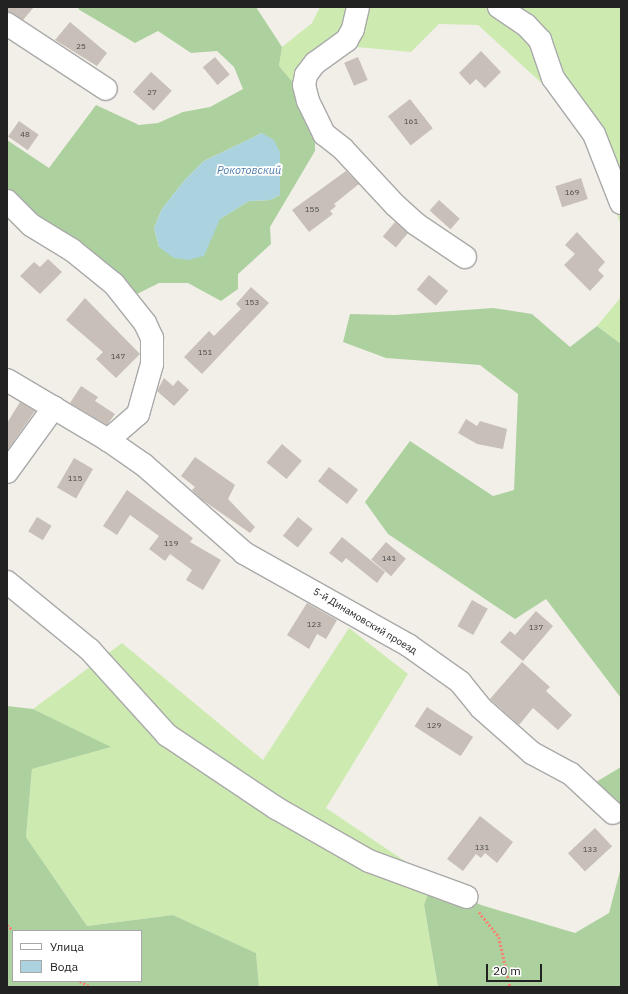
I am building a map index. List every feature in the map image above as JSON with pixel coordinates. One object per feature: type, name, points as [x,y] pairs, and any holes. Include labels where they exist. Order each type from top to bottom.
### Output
[{"type":"street","points":[[358,7],[353,29],[347,40],[315,63],[306,75],[304,85],[308,101],[324,134],[342,149],[416,224],[465,258]]},
{"type":"street","points":[[499,7],[526,25],[540,40],[553,78],[594,134],[621,203]]},
{"type":"street","points":[[7,24],[106,89]]},
{"type":"street","points":[[7,201],[31,225],[72,250],[114,284],[144,323],[152,338],[152,364],[138,414],[108,440]]},
{"type":"street","name":"5-й Динамовский проезд","points":[[7,380],[108,440],[144,466],[244,553],[383,630],[460,682],[481,708],[532,753],[571,774],[613,813]]},
{"type":"street","points":[[7,472],[54,407]]},
{"type":"street","points":[[7,582],[90,650],[167,735],[276,808],[369,861],[466,897]]},
{"type":"path","points":[[466,897],[499,937],[510,987]]},
{"type":"green space","points":[[80,7],[256,7],[282,47],[279,66],[295,85],[315,134],[315,151],[270,227],[271,244],[238,274],[238,289],[221,301],[188,283],[159,283],[131,297],[7,195],[7,140],[49,168],[96,105],[139,125],[158,123],[183,112],[210,107],[243,89],[234,67],[217,51],[191,53],[158,31],[135,43],[78,9]],"holes":[[[262,133],[279,175],[280,195],[270,200],[249,201],[220,219],[159,247],[154,228],[162,209],[184,181],[204,161]]]},
{"type":"green space","points":[[320,7],[353,7],[348,26],[295,85],[279,66],[282,47],[312,23]]},
{"type":"green space","points":[[364,7],[621,7],[621,226],[595,151],[547,88],[478,25],[439,24],[411,52],[346,46]]},
{"type":"green space","points":[[621,297],[621,344],[597,326]]},
{"type":"green space","points":[[493,308],[532,314],[570,347],[597,326],[621,344],[621,698],[546,599],[515,619],[388,534],[365,502],[410,441],[493,496],[514,490],[518,394],[480,365],[386,358],[343,342],[350,314],[395,315]]},
{"type":"green space","points":[[349,628],[408,674],[326,808],[433,880],[424,906],[438,987],[259,987],[256,953],[173,915],[87,926],[26,837],[32,769],[110,747],[33,709],[122,643],[263,760]]},
{"type":"green space","points":[[7,706],[33,709],[111,747],[32,769],[26,837],[87,926],[173,915],[256,953],[259,987],[7,987]]},
{"type":"green space","points":[[621,767],[621,822],[596,782]]},
{"type":"green space","points":[[621,867],[621,987],[438,987],[424,905],[433,880],[481,905],[575,933],[609,913]]},
{"type":"water","name":"Рокотовский","points":[[262,133],[274,140],[280,152],[280,195],[270,200],[249,201],[220,219],[204,256],[188,260],[174,258],[159,247],[154,228],[162,209],[184,181],[204,161]]},
{"type":"building","points":[[7,7],[34,7],[23,20],[7,12]]},
{"type":"building","points":[[70,22],[107,53],[97,66],[55,40]]},
{"type":"building","points":[[481,51],[501,72],[485,88],[476,79],[470,85],[459,73]]},
{"type":"building","points":[[215,57],[230,75],[218,85],[203,67]]},
{"type":"building","points":[[358,57],[368,80],[354,86],[344,63]]},
{"type":"building","points":[[151,72],[172,91],[154,111],[133,92]]},
{"type":"building","points":[[410,99],[433,128],[411,145],[388,116]]},
{"type":"building","points":[[19,121],[39,135],[28,150],[8,137]]},
{"type":"building","points":[[346,171],[359,184],[334,204],[336,206],[330,211],[333,214],[309,232],[292,210]]},
{"type":"building","points":[[581,178],[588,199],[562,207],[555,186]]},
{"type":"building","points":[[439,200],[460,219],[450,229],[430,210]]},
{"type":"building","points":[[395,222],[408,233],[396,247],[383,237]]},
{"type":"building","points":[[577,232],[605,262],[598,270],[604,276],[590,291],[564,265],[575,254],[565,245]]},
{"type":"building","points":[[48,259],[62,272],[40,294],[20,276],[34,262],[40,267]]},
{"type":"building","points":[[429,275],[448,291],[436,306],[417,290]]},
{"type":"building","points":[[251,287],[269,303],[202,374],[184,357],[209,331],[214,336],[241,309],[236,304]]},
{"type":"building","points":[[85,298],[140,354],[116,378],[96,359],[103,352],[66,320]]},
{"type":"building","points":[[164,378],[173,386],[178,380],[189,390],[174,406],[157,391]]},
{"type":"building","points":[[81,386],[98,397],[95,401],[115,414],[107,425],[70,403]]},
{"type":"building","points":[[20,402],[35,411],[7,451],[7,423]]},
{"type":"building","points":[[466,419],[477,426],[480,421],[507,429],[503,449],[477,444],[458,433]]},
{"type":"building","points":[[282,444],[302,461],[286,479],[267,462]]},
{"type":"building","points":[[195,457],[235,485],[228,499],[255,527],[250,533],[201,499],[192,490],[195,487],[181,476]]},
{"type":"building","points":[[74,458],[93,469],[76,498],[57,487]]},
{"type":"building","points":[[329,467],[358,490],[347,504],[318,481]]},
{"type":"building","points":[[127,490],[193,538],[190,542],[221,560],[203,590],[186,580],[192,570],[170,554],[165,561],[149,549],[159,536],[130,515],[117,535],[103,526]]},
{"type":"building","points":[[37,517],[52,526],[43,540],[28,532]]},
{"type":"building","points":[[298,517],[313,529],[298,548],[283,536]]},
{"type":"building","points":[[342,537],[385,572],[377,583],[346,558],[342,563],[329,553]]},
{"type":"building","points":[[386,542],[406,559],[391,576],[371,560]]},
{"type":"building","points":[[472,600],[488,609],[473,635],[457,626]]},
{"type":"building","points":[[307,603],[337,620],[326,639],[317,634],[309,649],[287,635]]},
{"type":"building","points":[[536,611],[553,626],[523,661],[500,642],[510,631],[515,635]]},
{"type":"building","points":[[522,662],[550,687],[546,691],[572,715],[558,730],[533,708],[519,725],[490,699]]},
{"type":"building","points":[[427,707],[473,737],[461,756],[414,726]]},
{"type":"building","points":[[480,816],[513,842],[497,863],[485,853],[481,858],[476,854],[463,871],[447,859]]},
{"type":"building","points":[[595,828],[612,846],[585,872],[568,853]]}]
